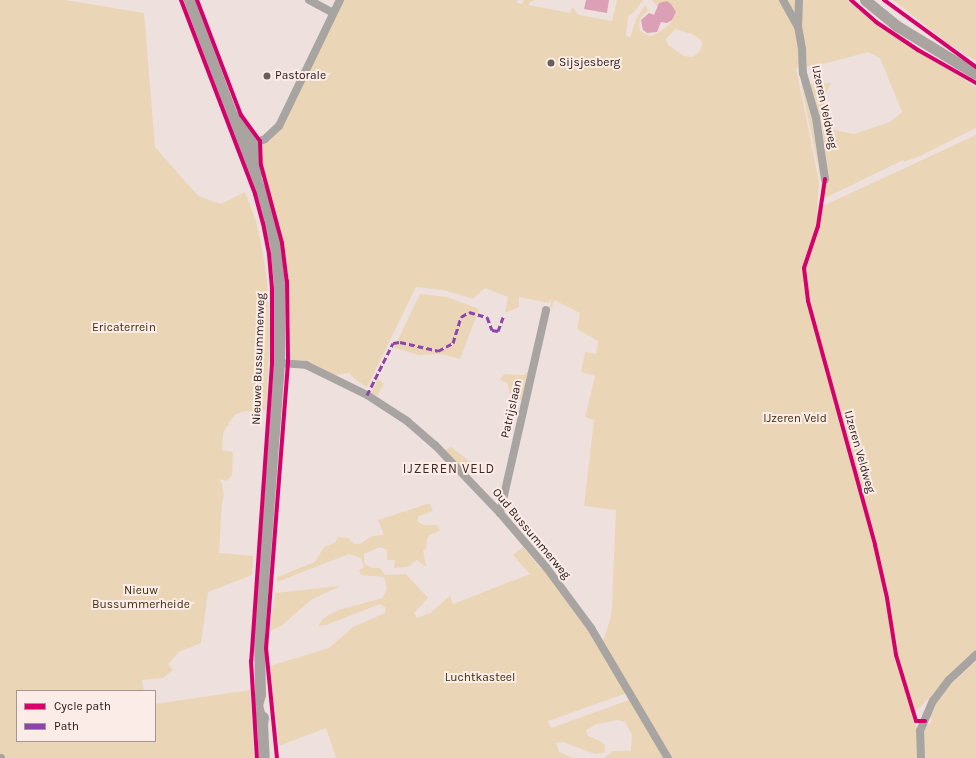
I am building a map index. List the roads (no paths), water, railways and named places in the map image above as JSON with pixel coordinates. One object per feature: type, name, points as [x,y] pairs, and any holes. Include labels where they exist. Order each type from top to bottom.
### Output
[{"type":"main road","points":[[189,0],[205,55],[230,109],[250,144]]},
{"type":"main road","points":[[864,0],[897,26],[976,74]]},
{"type":"main road","name":"Nieuwe Bussummerweg","points":[[250,144],[256,178],[275,246],[279,283],[279,363],[259,637],[260,694],[264,707],[262,724],[264,758]]},
{"type":"street","points":[[309,0],[333,13]]},
{"type":"street","points":[[250,144],[270,135],[285,115],[340,0]]},
{"type":"street","points":[[783,0],[798,26]]},
{"type":"street","name":"IJzeren Veldweg","points":[[800,0],[798,26],[802,49],[803,73],[816,118],[824,180]]},
{"type":"street","name":"Patrijslaan","points":[[500,513],[546,310]]},
{"type":"street","name":"Oud Bussummerweg","points":[[279,363],[306,366],[367,395],[407,421],[435,445],[500,513],[546,567],[591,628],[668,758]]},
{"type":"street","points":[[921,758],[920,732],[933,701],[949,680],[976,655]]},
{"type":"place","name":"Sijsjesberg","points":[[551,63]]},
{"type":"place","name":"Pastorale","points":[[267,76]]},
{"type":"district","name":"IJZEREN VELD","points":[[449,469]]},
{"type":"park label","name":"Ericaterrein","points":[[124,328]]},
{"type":"park label","name":"IJzeren Veld","points":[[795,419]]},
{"type":"park label","name":"Nieuw Bussummerheide","points":[[141,598]]},
{"type":"park label","name":"Luchtkasteel","points":[[480,678]]}]
